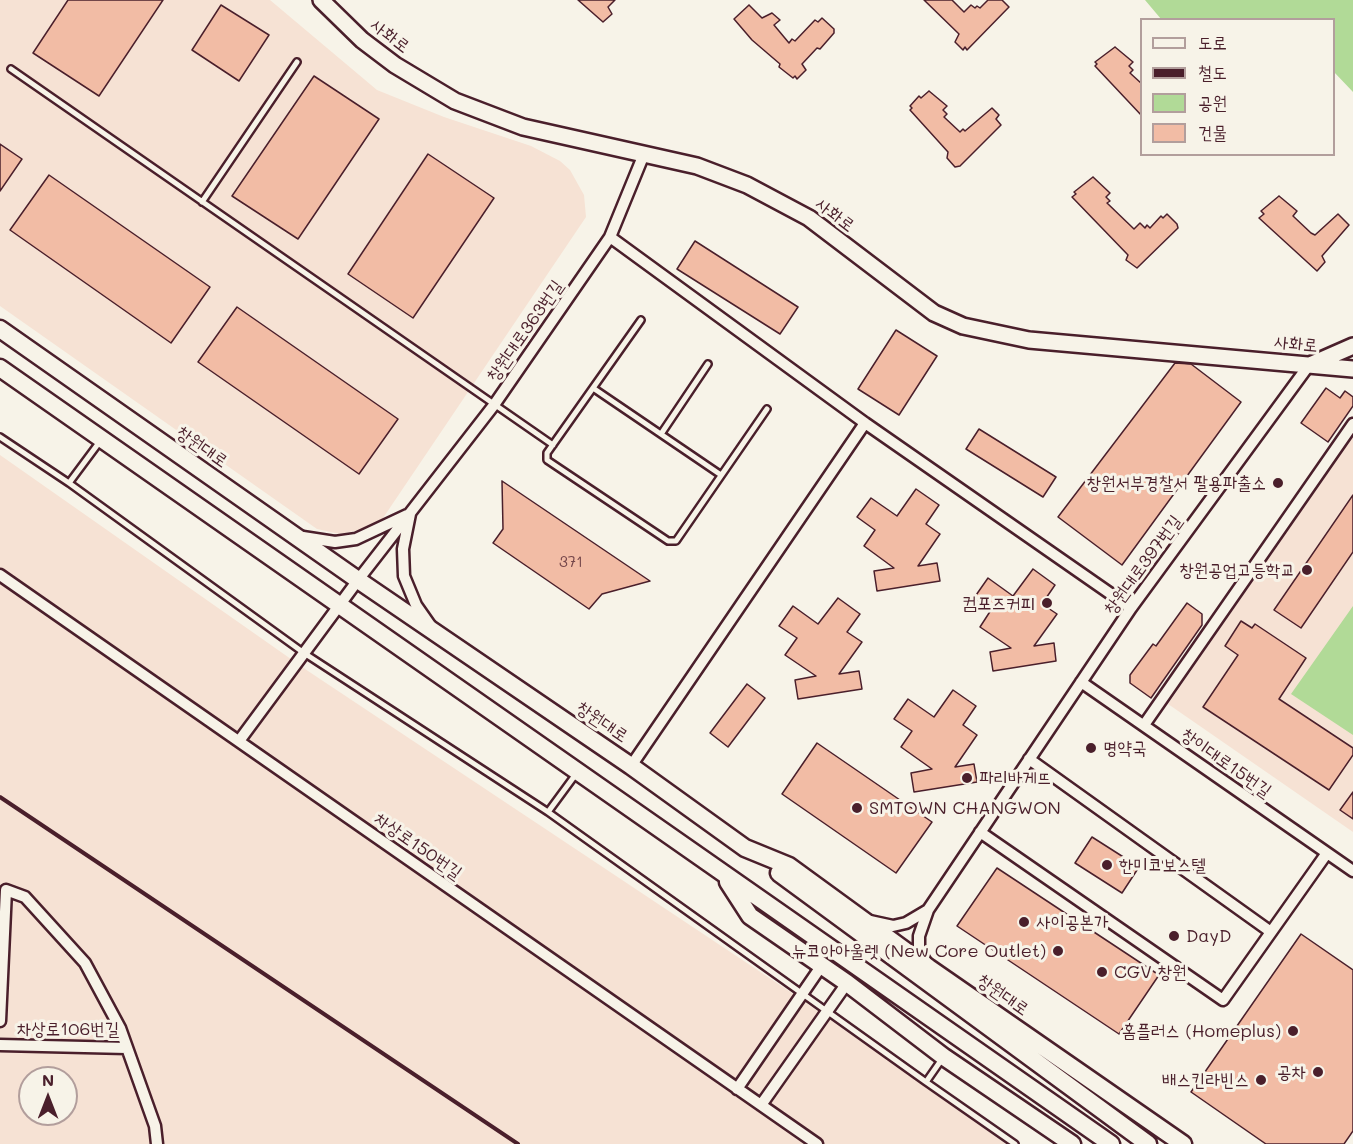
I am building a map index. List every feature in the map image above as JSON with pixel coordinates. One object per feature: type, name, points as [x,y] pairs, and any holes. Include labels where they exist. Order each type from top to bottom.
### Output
[{"type":"main road","name":"사화로","points":[[321,0],[362,40],[395,65],[455,101],[524,127],[697,166],[783,202],[809,218],[918,302],[934,313],[963,326],[1029,340],[1353,369]]},
{"type":"main road","name":"창원대로","points":[[0,329],[358,580],[631,766],[745,848],[789,866],[929,968],[1183,1144]]},
{"type":"main road","points":[[1309,365],[1353,346]]},
{"type":"main road","points":[[0,368],[1111,1144]]},
{"type":"main road","points":[[745,848],[1148,1144]]},
{"type":"main road","points":[[723,873],[750,916],[847,983],[944,1057],[1072,1144]]},
{"type":"street","name":"창원대로363번길","points":[[239,741],[358,580],[494,405],[610,237],[644,154]]},
{"type":"street","points":[[610,237],[865,423],[1131,608]]},
{"type":"street","name":"창원대로397번길","points":[[928,910],[1131,608],[1309,365]]},
{"type":"street","points":[[631,766],[865,423]]},
{"type":"street","points":[[1144,725],[1353,424]]},
{"type":"street","name":"창원대로363번길","points":[[294,535],[336,542],[356,539],[410,513]]},
{"type":"street","name":"창원대로363번길","points":[[410,513],[403,549],[404,576],[416,605],[437,634]]},
{"type":"street","name":"차상로150번길","points":[[0,575],[817,1144]]},
{"type":"street","name":"창이대로15번길","points":[[1081,682],[1353,871]]},
{"type":"street","points":[[1029,759],[1271,932]]},
{"type":"street","points":[[980,832],[1223,1000],[1327,853]]},
{"type":"street","name":"차상로106번길","points":[[0,1021],[6,890],[25,897],[85,963],[120,1028],[127,1048],[0,1045]]},
{"type":"street","points":[[864,919],[893,926],[906,923],[928,910]]},
{"type":"street","points":[[928,910],[919,936],[919,950],[929,968]]},
{"type":"street","points":[[737,1089],[822,965]]},
{"type":"street","points":[[761,1105],[847,983]]},
{"type":"street","points":[[127,1048],[155,1126],[158,1144]]},
{"type":"lane","points":[[202,202],[297,62]]},
{"type":"lane","points":[[12,69],[553,445]]},
{"type":"lane","points":[[641,320],[547,453],[547,460],[668,541],[676,541],[767,409]]},
{"type":"lane","points":[[661,434],[708,364]]},
{"type":"lane","points":[[593,388],[721,475]]},
{"type":"lane","points":[[0,437],[69,483],[304,653],[548,812],[1015,1144]]},
{"type":"lane","points":[[69,483],[102,439]]},
{"type":"lane","points":[[548,812],[579,771]]},
{"type":"lane","points":[[926,1082],[944,1057]]},
{"type":"shaded area","points":[[0,0],[270,0],[377,90],[444,117],[531,146],[560,161],[570,170],[584,195],[586,217],[381,521],[359,530],[340,534],[317,529],[0,306]]},
{"type":"shaded area","name":"창원공업고등학교","points":[[1353,436],[1353,832],[1168,704]]},
{"type":"shaded area","points":[[0,455],[308,671],[795,995],[1006,1144],[0,1144]]},
{"type":"green space","points":[[1145,0],[1353,0],[1353,92],[1335,73],[1335,18],[1160,18]]},
{"type":"green space","points":[[1353,606],[1353,735],[1291,694]]},
{"type":"building","points":[[68,0],[163,0],[99,96],[33,53]]},
{"type":"building","points":[[578,0],[615,0],[608,7],[612,14],[603,22]]},
{"type":"building","points":[[924,0],[952,0],[964,12],[971,5],[980,8],[988,0],[1002,0],[1009,7],[967,50],[965,47],[963,50],[955,42],[959,34]]},
{"type":"building","points":[[221,5],[269,35],[239,81],[192,50]]},
{"type":"building","points":[[749,5],[762,18],[772,13],[780,20],[774,25],[789,43],[792,39],[795,41],[815,20],[818,22],[822,18],[834,29],[834,33],[802,64],[806,70],[797,79],[795,76],[793,78],[752,40],[734,19]]},
{"type":"building","points":[[1115,47],[1133,62],[1129,66],[1133,70],[1130,73],[1140,82],[1140,114],[1095,66],[1097,64],[1095,62]]},
{"type":"building","points":[[314,76],[379,119],[298,239],[232,196]]},
{"type":"building","points":[[929,91],[947,106],[943,110],[947,114],[944,117],[960,132],[963,129],[965,131],[992,108],[999,115],[996,119],[1001,125],[960,166],[955,167],[947,158],[948,152],[910,110],[912,108],[910,106],[919,96],[921,98]]},
{"type":"building","points":[[0,144],[22,159],[0,191]]},
{"type":"building","points":[[428,154],[494,198],[413,318],[348,274]]},
{"type":"building","points":[[49,175],[210,287],[171,343],[10,230]]},
{"type":"building","points":[[1093,177],[1110,193],[1106,197],[1110,201],[1107,203],[1134,229],[1140,223],[1145,228],[1147,225],[1150,228],[1161,216],[1163,218],[1167,214],[1177,224],[1178,228],[1137,268],[1126,260],[1128,255],[1072,197],[1076,194],[1074,192]]},
{"type":"building","points":[[1279,196],[1297,211],[1293,216],[1315,235],[1338,214],[1349,225],[1322,256],[1325,262],[1317,271],[1259,218],[1264,214],[1261,211]]},
{"type":"building","points":[[695,241],[798,307],[780,334],[677,269]]},
{"type":"building","points":[[237,307],[398,419],[359,474],[198,362]]},
{"type":"building","points":[[896,330],[937,356],[899,415],[858,389]]},
{"type":"building","points":[[1175,363],[1191,364],[1241,402],[1122,565],[1058,517]]},
{"type":"building","points":[[1326,388],[1340,398],[1345,391],[1353,397],[1353,406],[1328,442],[1301,423]]},
{"type":"building","points":[[979,429],[1056,477],[1043,497],[966,449]]},
{"type":"building","points":[[502,481],[650,581],[602,594],[589,609],[493,543],[503,529]]},
{"type":"building","points":[[916,489],[939,505],[926,524],[940,534],[918,566],[937,563],[940,581],[877,591],[874,571],[894,568],[864,546],[875,530],[857,517],[871,498],[897,516]]},
{"type":"building","points":[[1353,495],[1353,552],[1301,628],[1274,610]]},
{"type":"building","points":[[1033,569],[1055,585],[1042,604],[1057,614],[1034,646],[1054,643],[1056,661],[993,671],[990,652],[1011,648],[980,627],[991,610],[974,598],[988,578],[1013,596]]},
{"type":"building","points":[[838,598],[860,614],[847,632],[862,642],[839,674],[859,671],[862,689],[798,699],[795,680],[816,676],[785,655],[797,638],[779,626],[793,606],[818,624]]},
{"type":"building","points":[[1187,603],[1202,614],[1202,625],[1151,698],[1130,683],[1130,675],[1153,644],[1156,646]]},
{"type":"building","points":[[1241,621],[1252,628],[1255,624],[1306,658],[1279,699],[1353,748],[1353,755],[1329,790],[1203,707],[1238,655],[1225,646]]},
{"type":"building","points":[[747,684],[765,698],[728,747],[710,733]]},
{"type":"building","points":[[953,690],[976,706],[963,725],[977,735],[955,767],[974,764],[977,782],[914,792],[911,773],[932,769],[901,747],[912,731],[894,719],[908,699],[934,717]]},
{"type":"building","name":"SMTOWN CHANGWON","points":[[817,743],[932,822],[896,873],[782,794]]},
{"type":"building","points":[[1353,792],[1353,819],[1340,810]]},
{"type":"building","name":"한미코보스텔","points":[[1092,837],[1139,867],[1122,893],[1075,863]]},
{"type":"building","name":"뉴코아아울렛 (New Core Outlet)","points":[[997,868],[1159,975],[1119,1034],[957,926]]},
{"type":"building","name":"홈플러스 (Homeplus)","points":[[1301,934],[1353,970],[1353,1131],[1344,1144],[1266,1144],[1191,1092]]},
{"type":"railway","points":[[0,797],[518,1144]]},
{"type":"place","name":"창원서부경찰서 팔용파출소","points":[[1278,483]]},
{"type":"place","name":"창원공업고등학교","points":[[1307,570]]},
{"type":"place","name":"컴포즈커피","points":[[1047,603]]},
{"type":"place","name":"명약국","points":[[1091,748]]},
{"type":"place","name":"파리바게뜨","points":[[967,778]]},
{"type":"place","name":"SMTOWN CHANGWON","points":[[857,808]]},
{"type":"place","name":"한미코보스텔","points":[[1107,865]]},
{"type":"place","name":"사이공본가","points":[[1024,922]]},
{"type":"place","name":"DayD","points":[[1174,936]]},
{"type":"place","name":"뉴코아아울렛 (New Core Outlet)","points":[[1058,951]]},
{"type":"place","name":"CGV 창원","points":[[1102,972]]},
{"type":"place","name":"홈플러스 (Homeplus)","points":[[1293,1031]]},
{"type":"place","name":"공차","points":[[1318,1072]]},
{"type":"place","name":"배스킨라빈스","points":[[1261,1080]]}]
